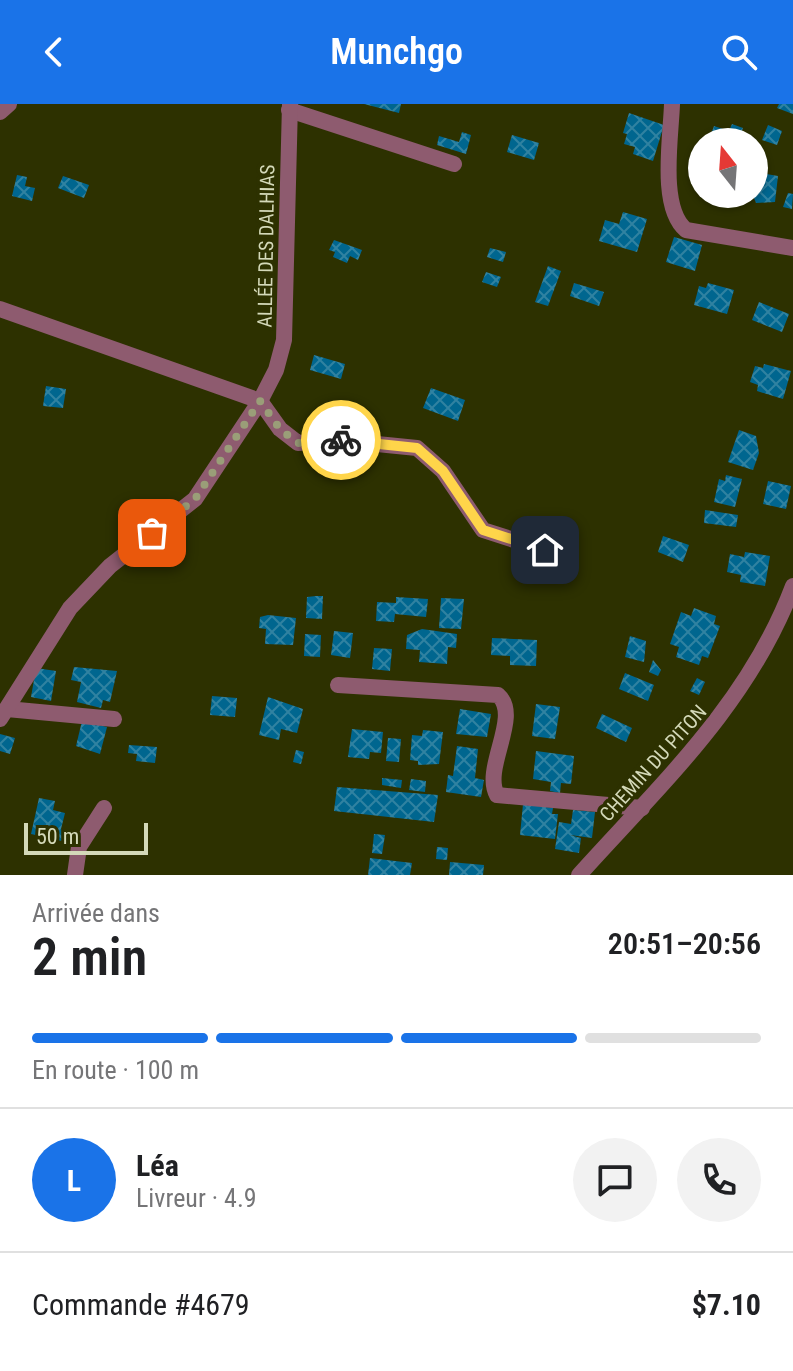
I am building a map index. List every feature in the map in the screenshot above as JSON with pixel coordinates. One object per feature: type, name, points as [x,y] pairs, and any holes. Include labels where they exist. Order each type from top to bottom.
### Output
[{"type":"street","points":[[0,112],[9,104]]},
{"type":"street","points":[[672,104],[670,206],[678,224],[686,230],[793,248]]},
{"type":"street","points":[[290,107],[454,164]]},
{"type":"street","name":"ALLÉE DES DALHIAS","points":[[4,714],[70,608],[110,566],[195,499],[260,401],[276,370],[284,340],[290,107]]},
{"type":"street","points":[[0,309],[260,401],[280,429],[298,443],[337,440],[417,448],[443,471],[483,530],[545,550]]},
{"type":"street","name":"CHEMIN DU PITON","points":[[579,875],[642,808],[730,705],[782,616],[793,586]]},
{"type":"street","points":[[338,685],[498,695],[506,711],[493,781],[497,795],[642,808]]},
{"type":"street","points":[[4,714],[114,719]]},
{"type":"street","points":[[75,875],[79,847],[104,808]]},
{"type":"building","points":[[364,104],[401,104],[399,113]]},
{"type":"building","points":[[779,104],[793,104],[793,114],[777,108]]},
{"type":"building","points":[[629,113],[664,125],[653,161],[633,154],[635,147],[624,144],[627,134],[623,133]]},
{"type":"building","points":[[768,125],[782,131],[777,145],[768,142]]},
{"type":"building","points":[[462,132],[471,135],[466,154],[437,145],[439,136],[459,142]]},
{"type":"building","points":[[512,135],[539,143],[534,160],[507,152]]},
{"type":"building","points":[[768,174],[778,176],[775,202],[768,202]]},
{"type":"building","points":[[17,175],[27,177],[25,186],[35,188],[32,201],[12,196]]},
{"type":"building","points":[[63,176],[89,185],[84,198],[58,188]]},
{"type":"building","points":[[788,193],[793,194],[792,209],[783,207]]},
{"type":"building","points":[[623,212],[647,219],[637,252],[599,241],[605,220],[619,224]]},
{"type":"building","points":[[674,237],[702,245],[695,271],[666,262]]},
{"type":"building","points":[[334,240],[362,250],[358,260],[350,256],[347,263],[333,257],[335,252],[329,250]]},
{"type":"building","points":[[490,248],[506,252],[503,262],[487,257]]},
{"type":"building","points":[[548,266],[561,271],[548,306],[535,302]]},
{"type":"building","points":[[486,272],[501,277],[497,287],[482,282]]},
{"type":"building","points":[[574,283],[604,292],[599,306],[570,296]]},
{"type":"building","points":[[708,283],[734,290],[727,314],[694,305],[699,286],[706,288]]},
{"type":"building","points":[[759,302],[789,314],[782,332],[752,320]]},
{"type":"building","points":[[314,355],[345,364],[341,379],[310,370]]},
{"type":"building","points":[[764,364],[791,371],[783,399],[757,391],[758,385],[750,382],[755,366],[763,368]]},
{"type":"building","points":[[46,386],[66,389],[63,408],[43,406]]},
{"type":"building","points":[[431,388],[465,400],[458,421],[423,408]]},
{"type":"building","points":[[739,430],[756,436],[759,453],[753,470],[728,462]]},
{"type":"building","points":[[726,475],[742,479],[735,507],[714,502],[719,479],[725,481]]},
{"type":"building","points":[[768,481],[791,486],[786,509],[763,504]]},
{"type":"building","points":[[705,510],[738,515],[736,527],[704,523]]},
{"type":"building","points":[[663,536],[689,545],[683,562],[658,552]]},
{"type":"building","points":[[745,552],[770,556],[765,586],[740,582],[741,575],[727,572],[730,554],[744,557]]},
{"type":"building","points":[[323,596],[322,619],[306,618],[307,597]]},
{"type":"building","points":[[396,597],[428,599],[426,617],[395,614],[394,622],[376,621],[377,602],[396,603]]},
{"type":"building","points":[[441,598],[464,599],[461,629],[439,628]]},
{"type":"building","points":[[694,608],[716,616],[714,624],[720,626],[708,658],[702,656],[699,665],[676,657],[679,647],[670,644],[681,612],[691,616]]},
{"type":"building","points":[[260,617],[296,618],[293,645],[265,644],[266,629],[259,628]]},
{"type":"building","points":[[422,629],[457,634],[456,648],[448,647],[447,664],[419,662],[420,650],[406,649],[407,635]]},
{"type":"building","points":[[334,631],[353,633],[350,658],[331,655]]},
{"type":"building","points":[[305,634],[321,635],[320,657],[304,656]]},
{"type":"building","points":[[630,636],[646,641],[644,662],[625,657]]},
{"type":"building","points":[[492,638],[537,640],[536,666],[510,665],[510,656],[491,655]]},
{"type":"building","points":[[374,648],[392,649],[390,671],[372,669]]},
{"type":"building","points":[[653,660],[661,670],[658,676],[649,672]]},
{"type":"building","points":[[74,667],[117,671],[110,702],[103,700],[101,708],[77,702],[81,682],[71,680]]},
{"type":"building","points":[[36,668],[56,671],[51,701],[31,697]]},
{"type":"building","points":[[625,673],[654,685],[648,701],[619,689]]},
{"type":"building","points":[[697,678],[705,682],[699,695],[690,691]]},
{"type":"building","points":[[212,696],[237,698],[235,717],[210,715]]},
{"type":"building","points":[[268,697],[303,709],[297,733],[281,729],[279,740],[259,735]]},
{"type":"building","points":[[536,704],[560,707],[555,739],[532,736]]},
{"type":"building","points":[[460,709],[491,714],[487,737],[456,734]]},
{"type":"building","points":[[602,714],[632,728],[626,742],[596,728]]},
{"type":"building","points":[[82,721],[107,727],[100,754],[76,746]]},
{"type":"building","points":[[352,729],[383,732],[381,753],[370,752],[369,759],[348,757]]},
{"type":"building","points":[[423,730],[443,732],[439,764],[418,765],[418,761],[410,760],[412,735],[422,736]]},
{"type":"building","points":[[0,734],[15,738],[10,754],[0,751]]},
{"type":"building","points":[[388,738],[401,739],[399,762],[386,761]]},
{"type":"building","points":[[129,745],[157,747],[155,763],[136,761],[137,754],[128,753]]},
{"type":"building","points":[[457,746],[478,749],[475,778],[484,780],[481,797],[446,792],[448,775],[453,776]]},
{"type":"building","points":[[296,750],[304,752],[301,764],[293,762]]},
{"type":"building","points":[[536,751],[574,756],[571,784],[561,783],[560,793],[550,791],[551,782],[533,779]]},
{"type":"building","points":[[382,778],[402,780],[401,788],[382,785]]},
{"type":"building","points":[[411,779],[426,781],[425,792],[409,790]]},
{"type":"building","points":[[337,787],[438,795],[434,822],[334,811]]},
{"type":"building","points":[[39,798],[55,801],[53,810],[65,813],[61,829],[68,831],[66,842],[31,834]]},
{"type":"building","points":[[523,804],[553,808],[552,814],[558,814],[555,839],[520,835]]},
{"type":"building","points":[[573,810],[595,812],[592,838],[570,835],[581,838],[579,853],[555,849],[559,822],[571,824]]},
{"type":"building","points":[[374,834],[385,835],[382,854],[372,853]]},
{"type":"building","points":[[437,847],[448,848],[447,860],[436,859]]},
{"type":"building","points":[[370,858],[412,863],[410,875],[368,875]]},
{"type":"building","points":[[450,862],[484,865],[483,875],[449,875]]},
{"type":"way so far","points":[[152,533],[195,499],[260,401],[280,429],[298,443],[341,440]]},
{"type":"route","points":[[341,440],[417,448],[443,471],[483,530],[545,550]]}]
